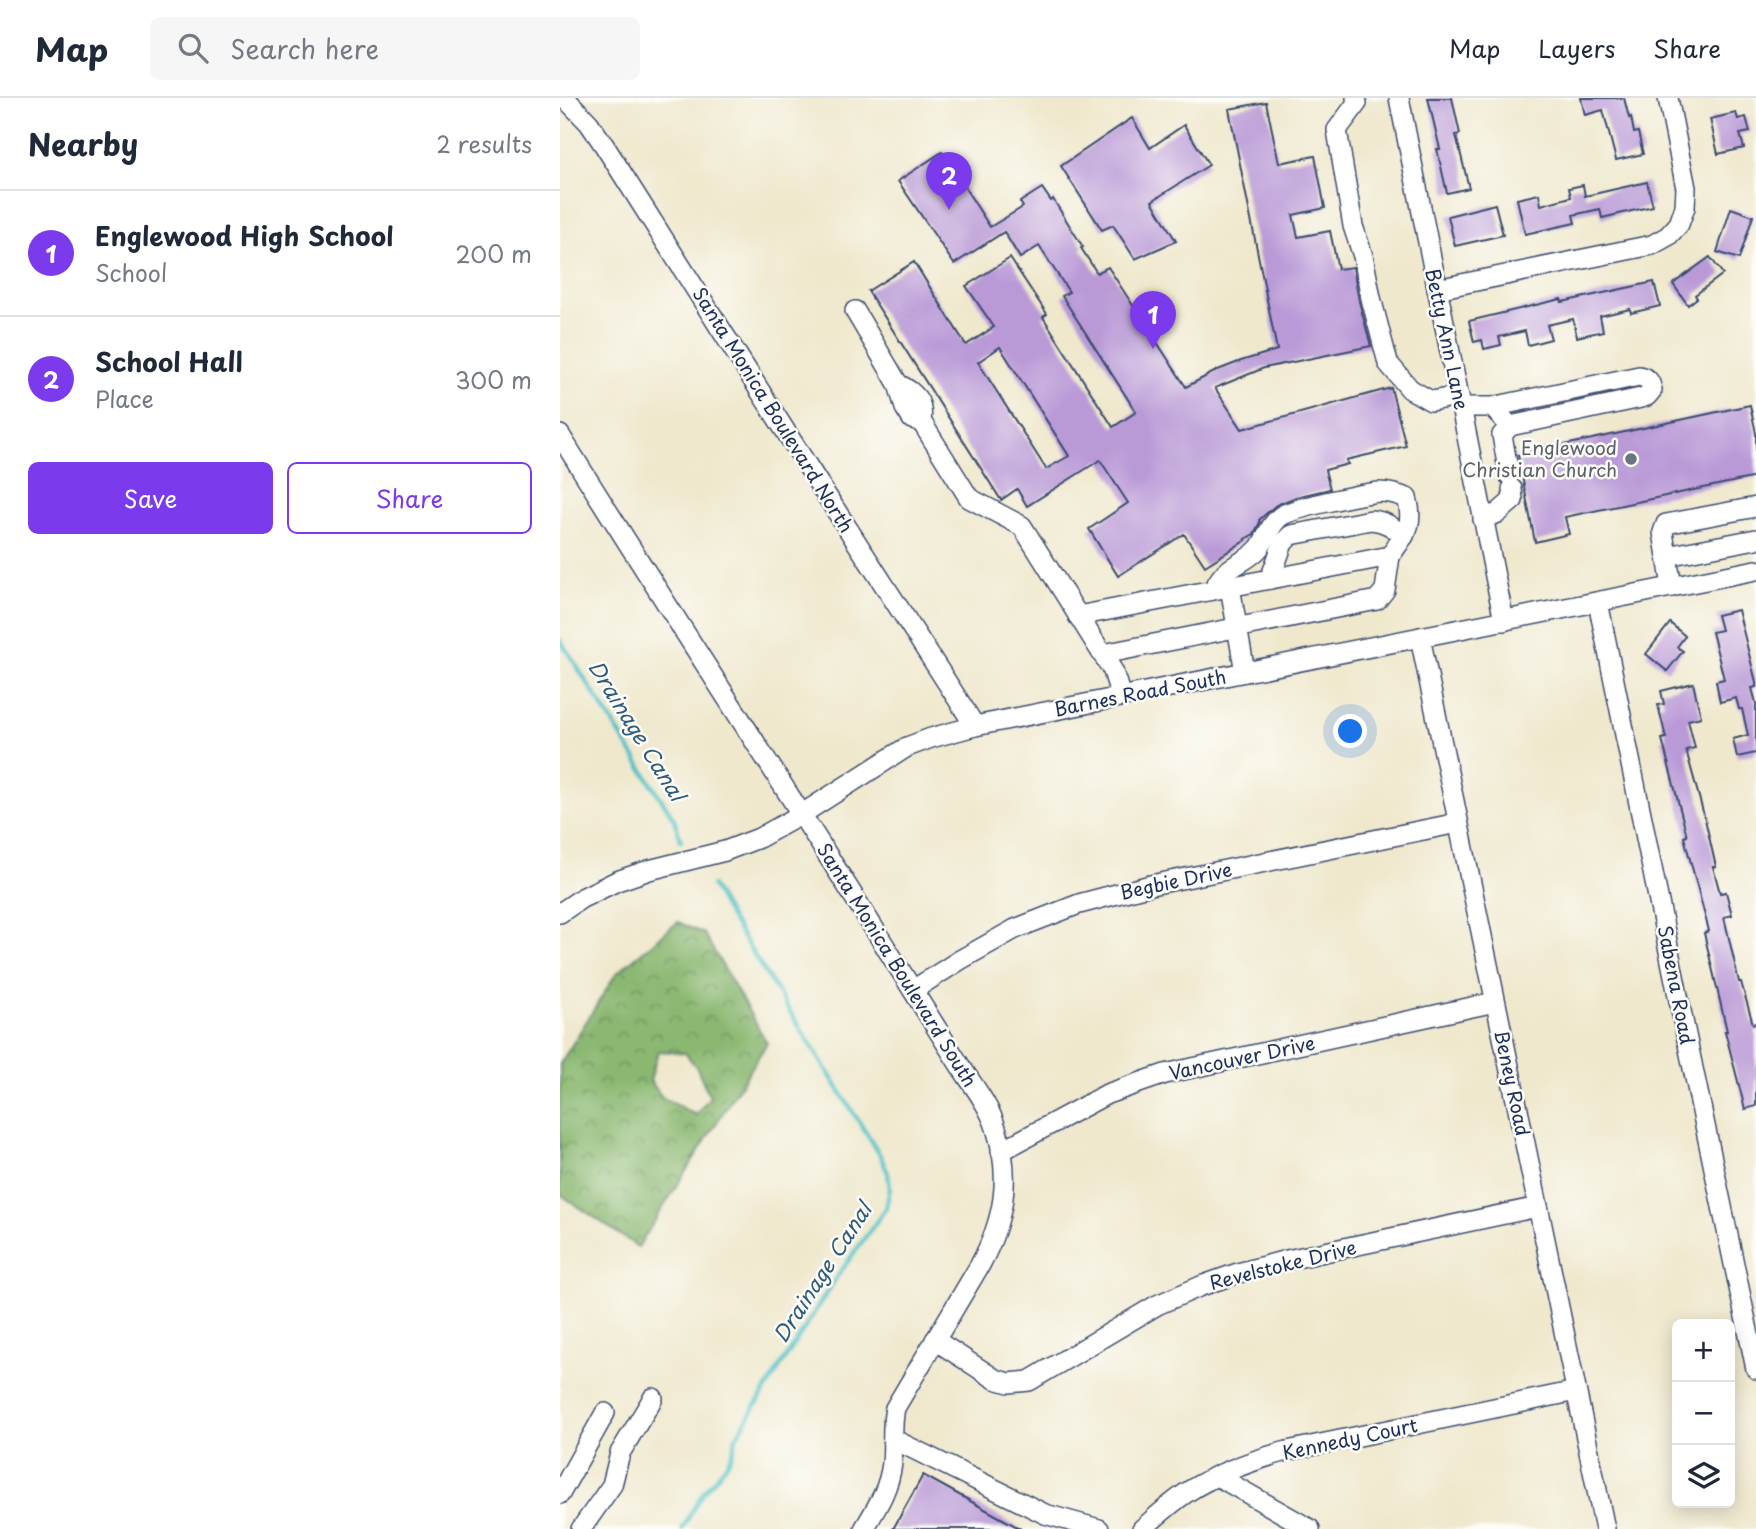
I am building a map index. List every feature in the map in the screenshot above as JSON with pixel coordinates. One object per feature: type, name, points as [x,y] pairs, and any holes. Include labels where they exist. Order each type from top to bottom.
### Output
[{"type":"street","name":"Santa Monica Boulevard North","points":[[565,98],[589,123],[604,145],[975,726]]},
{"type":"street","points":[[1356,98],[1357,103],[1337,130],[1353,226],[1363,256],[1388,363],[1410,389],[1431,401],[1461,401],[1492,407],[1639,376],[1646,377],[1651,382],[1652,390],[1641,398],[1510,426],[1502,435],[1513,500],[1498,513],[1483,519]]},
{"type":"street","name":"Betty Ann Lane","points":[[1399,98],[1504,621]]},
{"type":"street","points":[[1437,289],[1652,245],[1668,236],[1679,224],[1685,207],[1686,188],[1668,98]]},
{"type":"street","points":[[855,311],[898,384],[918,398],[922,411],[920,421],[969,498],[1022,526],[1113,671],[1121,697]]},
{"type":"street","points":[[1492,407],[1510,426]]},
{"type":"street","name":"Santa Monica Boulevard South","points":[[560,436],[802,814],[995,1125],[1004,1174],[1004,1196],[998,1224],[980,1265],[895,1408],[892,1464],[888,1484],[884,1496],[864,1529]]},
{"type":"street","points":[[1103,654],[1237,628],[1377,600],[1385,590],[1390,556],[1404,536],[1411,517],[1406,498],[1382,492],[1295,510],[1276,521],[1253,554],[1223,574],[1222,588],[1237,628],[1245,672]]},
{"type":"street","points":[[1672,587],[1663,532],[1666,524],[1756,507]]},
{"type":"street","points":[[1270,579],[1283,543],[1291,535],[1371,520],[1391,525],[1404,536]]},
{"type":"street","points":[[1667,556],[1756,539]]},
{"type":"street","points":[[1078,616],[1390,556]]},
{"type":"street","name":"Barnes Road South","points":[[560,913],[582,898],[617,881],[759,838],[907,747],[931,738],[975,726],[1756,570]]},
{"type":"street","name":"Sabena Road","points":[[1598,602],[1756,1368]]},
{"type":"street","name":"Beney Road","points":[[1420,637],[1605,1529]]},
{"type":"street","name":"Begbie Drive","points":[[913,990],[1005,934],[1079,904],[1151,885],[1458,823]]},
{"type":"street","name":"Vancouver Drive","points":[[1001,1151],[1107,1094],[1165,1074],[1495,1002]]},
{"type":"street","name":"Revelstoke Drive","points":[[934,1340],[995,1379],[1009,1383],[1029,1381],[1157,1305],[1238,1273],[1287,1260],[1538,1207]]},
{"type":"street","name":"Kennedy Court","points":[[1142,1529],[1190,1490],[1260,1459],[1287,1451],[1576,1391]]},
{"type":"street","points":[[581,1529],[612,1485],[620,1453],[653,1398]]},
{"type":"street","points":[[560,1494],[605,1413]]},
{"type":"street","points":[[893,1439],[1045,1514],[1099,1529]]},
{"type":"street","points":[[1217,1476],[1310,1529]]},
{"type":"green space","points":[[678,922],[704,934],[767,1043],[638,1247],[560,1194],[560,1064],[616,974]],"holes":[[[658,1051],[685,1053],[697,1068],[710,1097],[696,1115],[663,1098],[650,1081]]]},
{"type":"building","points":[[1428,98],[1452,98],[1460,134],[1456,135],[1469,188],[1447,193]]},
{"type":"building","points":[[1581,98],[1624,98],[1634,133],[1638,132],[1643,154],[1616,160],[1603,110],[1585,115]]},
{"type":"building","points":[[1266,102],[1279,163],[1315,156],[1325,208],[1293,215],[1298,237],[1330,231],[1338,269],[1353,267],[1371,346],[1264,368],[1215,388],[1242,429],[1391,388],[1406,446],[1346,460],[1348,464],[1325,470],[1330,489],[1276,505],[1259,520],[1254,534],[1205,566],[1184,534],[1118,576],[1089,529],[1128,503],[1100,460],[1027,506],[1017,489],[1001,500],[868,291],[914,262],[966,345],[994,327],[966,286],[1010,258],[1047,314],[1043,317],[1113,427],[1136,412],[1062,296],[1069,292],[1039,246],[1020,258],[1004,232],[954,264],[898,181],[942,152],[990,227],[1023,207],[1020,202],[1042,188],[1051,201],[1053,199],[1097,273],[1108,267],[1186,387],[1218,370],[1277,350],[1229,109]],"holes":[[[1000,347],[1069,456],[1046,469],[978,362]]]},
{"type":"building","points":[[1736,113],[1738,119],[1746,117],[1750,132],[1740,134],[1744,148],[1718,154],[1710,119]]},
{"type":"building","points":[[1132,118],[1150,148],[1184,125],[1209,165],[1152,201],[1176,241],[1135,259],[1113,225],[1102,230],[1061,166]]},
{"type":"building","points":[[1647,182],[1653,206],[1602,218],[1600,209],[1573,215],[1575,223],[1525,234],[1517,199],[1539,194],[1541,205],[1571,197],[1569,188],[1583,185],[1585,196]]},
{"type":"building","points":[[1495,204],[1503,235],[1455,246],[1448,216]]},
{"type":"building","points":[[1731,208],[1753,216],[1739,259],[1717,252]]},
{"type":"building","points":[[1710,257],[1723,274],[1695,295],[1697,298],[1688,305],[1673,284]]},
{"type":"building","points":[[1654,282],[1660,306],[1631,313],[1630,309],[1600,316],[1603,331],[1577,337],[1573,319],[1547,325],[1551,339],[1528,345],[1525,331],[1499,337],[1501,345],[1484,349],[1482,340],[1474,342],[1469,321],[1561,299],[1562,302]]},
{"type":"building","points":[[1750,405],[1756,433],[1756,477],[1565,517],[1569,534],[1535,542],[1518,455]]},
{"type":"building","points":[[1738,610],[1756,682],[1756,687],[1752,688],[1756,703],[1756,753],[1737,757],[1733,739],[1748,735],[1742,709],[1739,709],[1736,698],[1720,702],[1716,681],[1724,679],[1712,632],[1721,630],[1717,615]]},
{"type":"building","points":[[1670,623],[1685,636],[1677,647],[1683,651],[1667,671],[1646,654]]},
{"type":"building","points":[[1693,683],[1701,717],[1688,720],[1695,748],[1686,750],[1705,819],[1720,893],[1726,892],[1732,915],[1724,917],[1739,982],[1753,1024],[1756,1023],[1756,1106],[1745,1109],[1704,933],[1709,931],[1662,739],[1666,738],[1658,705],[1664,704],[1661,691]]},
{"type":"building","points":[[923,1475],[1021,1529],[893,1529]]},
{"type":"waterway","name":"Drainage Canal","points":[[560,640],[674,819],[681,841]]},
{"type":"waterway","name":"Drainage Canal","points":[[682,1529],[702,1495],[729,1460],[736,1437],[836,1278],[886,1208],[890,1188],[888,1173],[880,1155],[712,886]]},
{"type":"place","name":"School Hall","points":[[949,210]]},
{"type":"place","name":"Englewood High School","points":[[1153,349]]},
{"type":"place","name":"Englewood Christian Church","points":[[1631,459]]}]
